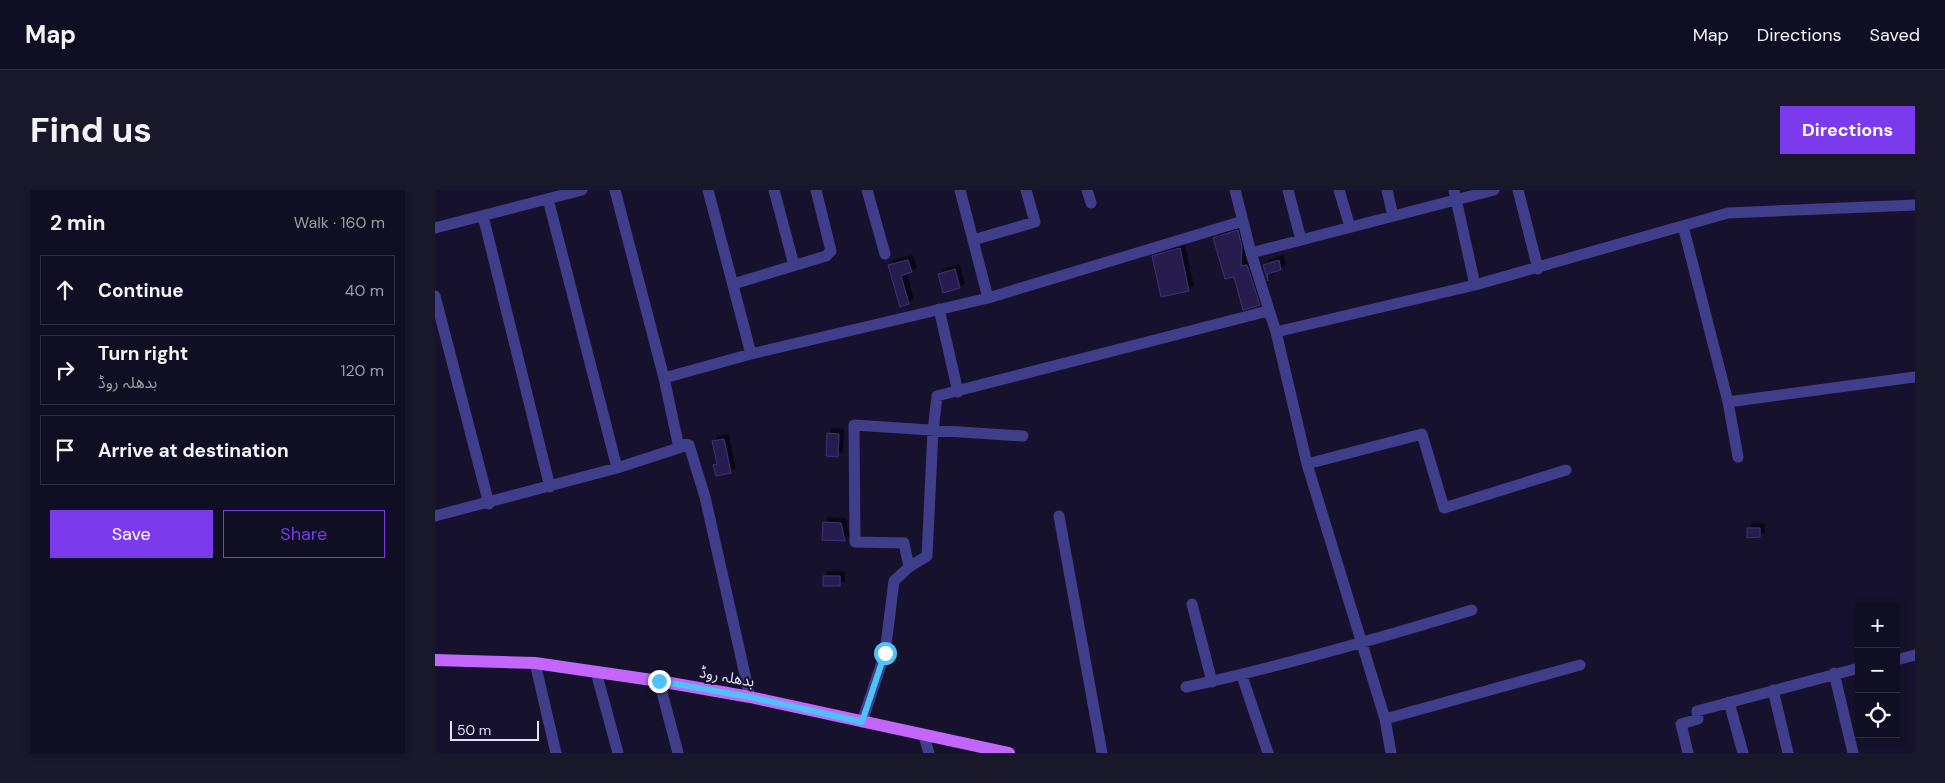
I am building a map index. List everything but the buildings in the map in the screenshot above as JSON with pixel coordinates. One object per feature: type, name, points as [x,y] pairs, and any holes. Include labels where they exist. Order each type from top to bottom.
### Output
[{"type":"main road","name":"بدھلہ روڈ","points":[[435,660],[535,663],[659,681],[750,697],[1009,753]]},
{"type":"street","points":[[435,228],[582,190]]},
{"type":"street","points":[[615,190],[664,378],[678,443],[689,445]]},
{"type":"street","points":[[708,190],[751,354]]},
{"type":"street","points":[[774,190],[794,265]]},
{"type":"street","points":[[733,284],[826,256],[831,251],[816,190]]},
{"type":"street","points":[[867,190],[885,254]]},
{"type":"street","points":[[960,190],[988,298]]},
{"type":"street","points":[[973,240],[1035,222],[1026,190]]},
{"type":"street","points":[[1087,190],[1091,203]]},
{"type":"street","points":[[1235,190],[1251,253],[1276,332],[1307,464],[1385,719],[1391,753]]},
{"type":"street","points":[[1288,190],[1301,240]]},
{"type":"street","points":[[1339,190],[1350,227]]},
{"type":"street","points":[[1387,190],[1393,216]]},
{"type":"street","points":[[1251,253],[1393,216],[1455,195],[1494,190]]},
{"type":"street","points":[[1518,190],[1538,268]]},
{"type":"street","points":[[1455,195],[1475,285]]},
{"type":"street","points":[[548,199],[617,468]]},
{"type":"street","points":[[1276,332],[1475,285],[1728,212],[1794,208],[1915,205]]},
{"type":"street","points":[[483,216],[550,487]]},
{"type":"street","points":[[664,378],[751,354],[988,298],[1243,221]]},
{"type":"street","points":[[1683,226],[1728,402],[1738,457]]},
{"type":"street","points":[[435,296],[489,504]]},
{"type":"street","points":[[939,309],[958,392]]},
{"type":"street","points":[[862,722],[885,653],[894,582],[909,567],[927,556],[933,431],[937,396],[1268,311]]},
{"type":"street","points":[[1728,402],[1915,377]]},
{"type":"street","points":[[909,567],[903,543],[855,542],[854,425],[1023,436]]},
{"type":"street","points":[[1307,464],[1422,434],[1444,508],[1566,470]]},
{"type":"street","points":[[435,516],[489,504],[550,487],[689,445]]},
{"type":"street","points":[[689,445],[705,497],[750,697]]},
{"type":"street","points":[[1059,516],[1102,753]]},
{"type":"street","points":[[1192,604],[1212,682]]},
{"type":"street","points":[[1186,687],[1242,676],[1362,644],[1472,610]]},
{"type":"street","points":[[1900,659],[1915,655]]},
{"type":"street","points":[[535,663],[556,753]]},
{"type":"street","points":[[1385,719],[1580,664]]},
{"type":"street","points":[[1689,753],[1681,724],[1698,719],[1697,711],[1855,669]]},
{"type":"street","points":[[596,672],[618,753]]},
{"type":"street","points":[[1834,673],[1853,753]]},
{"type":"street","points":[[1242,676],[1268,753]]},
{"type":"street","points":[[659,681],[677,753]]},
{"type":"street","points":[[1773,690],[1788,753]]},
{"type":"street","points":[[1729,702],[1743,753]]},
{"type":"street","points":[[925,736],[929,753]]},
{"type":"route","points":[[659,681],[750,697],[862,722],[885,653]]}]
